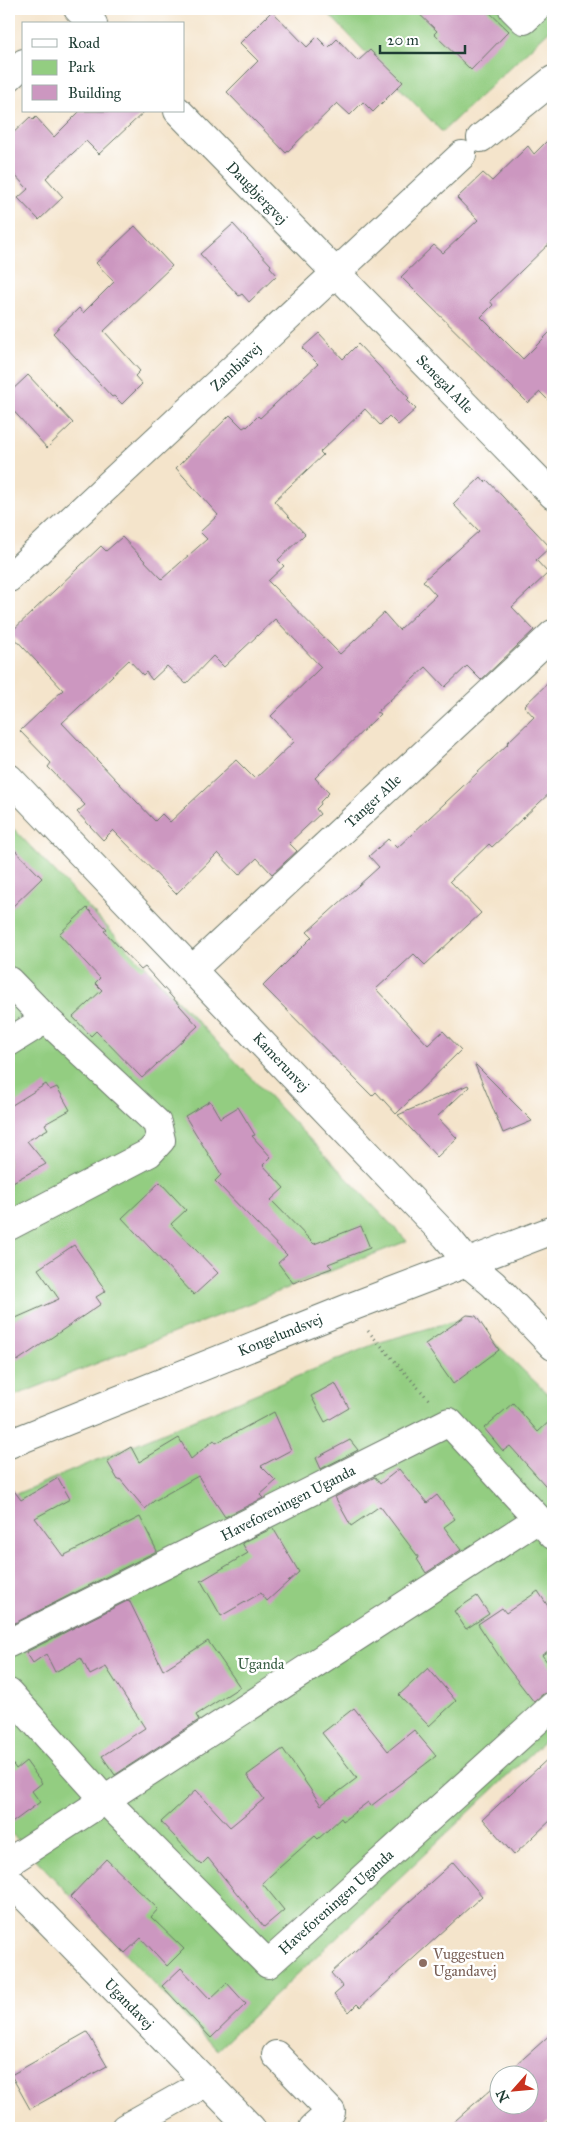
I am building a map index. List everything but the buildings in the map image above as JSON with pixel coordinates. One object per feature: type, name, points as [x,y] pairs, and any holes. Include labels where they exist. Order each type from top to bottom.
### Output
[{"type":"street","points":[[513,9],[524,20],[536,9]]},
{"type":"street","points":[[9,77],[22,65]]},
{"type":"street","name":"Zambiavej","points":[[9,578],[472,147],[553,80]]},
{"type":"street","name":"Daugbjergvej","points":[[179,112],[336,274]]},
{"type":"street","name":"Senegal Alle","points":[[336,274],[553,495]]},
{"type":"street","name":"Tanger Alle","points":[[193,969],[553,634]]},
{"type":"street","name":"Kamerunvej","points":[[9,778],[193,969],[439,1229],[468,1263],[493,1284],[553,1346]]},
{"type":"street","points":[[9,981],[46,1019],[157,1123],[161,1140],[150,1152],[9,1226]]},
{"type":"street","points":[[9,1042],[46,1019]]},
{"type":"street","name":"Kongelundsvej","points":[[9,1444],[351,1307],[553,1230]]},
{"type":"street","points":[[9,1862],[105,1800],[546,1527],[449,1422]]},
{"type":"street","name":"Haveforeningen Uganda","points":[[9,1643],[449,1422]]},
{"type":"street","name":"Haveforeningen Uganda","points":[[9,1694],[105,1800],[268,1964],[553,1706]]},
{"type":"street","name":"Ugandavej","points":[[9,1880],[251,2128]]},
{"type":"street","points":[[276,2055],[331,2112],[313,2128]]},
{"type":"street","points":[[124,2128],[205,2083]]},
{"type":"path","points":[[351,1307],[377,1343],[449,1422]]},
{"type":"green space","points":[[324,9],[553,9],[553,27],[442,132]]},
{"type":"green space","points":[[9,824],[407,1241],[9,1398]]},
{"type":"green space","name":"Uganda","points":[[468,1317],[553,1399],[553,1733],[217,2050],[9,1831],[9,1497],[377,1343]]},
{"type":"place","name":"Vuggestuen Ugandavej","points":[[423,1963]]}]
